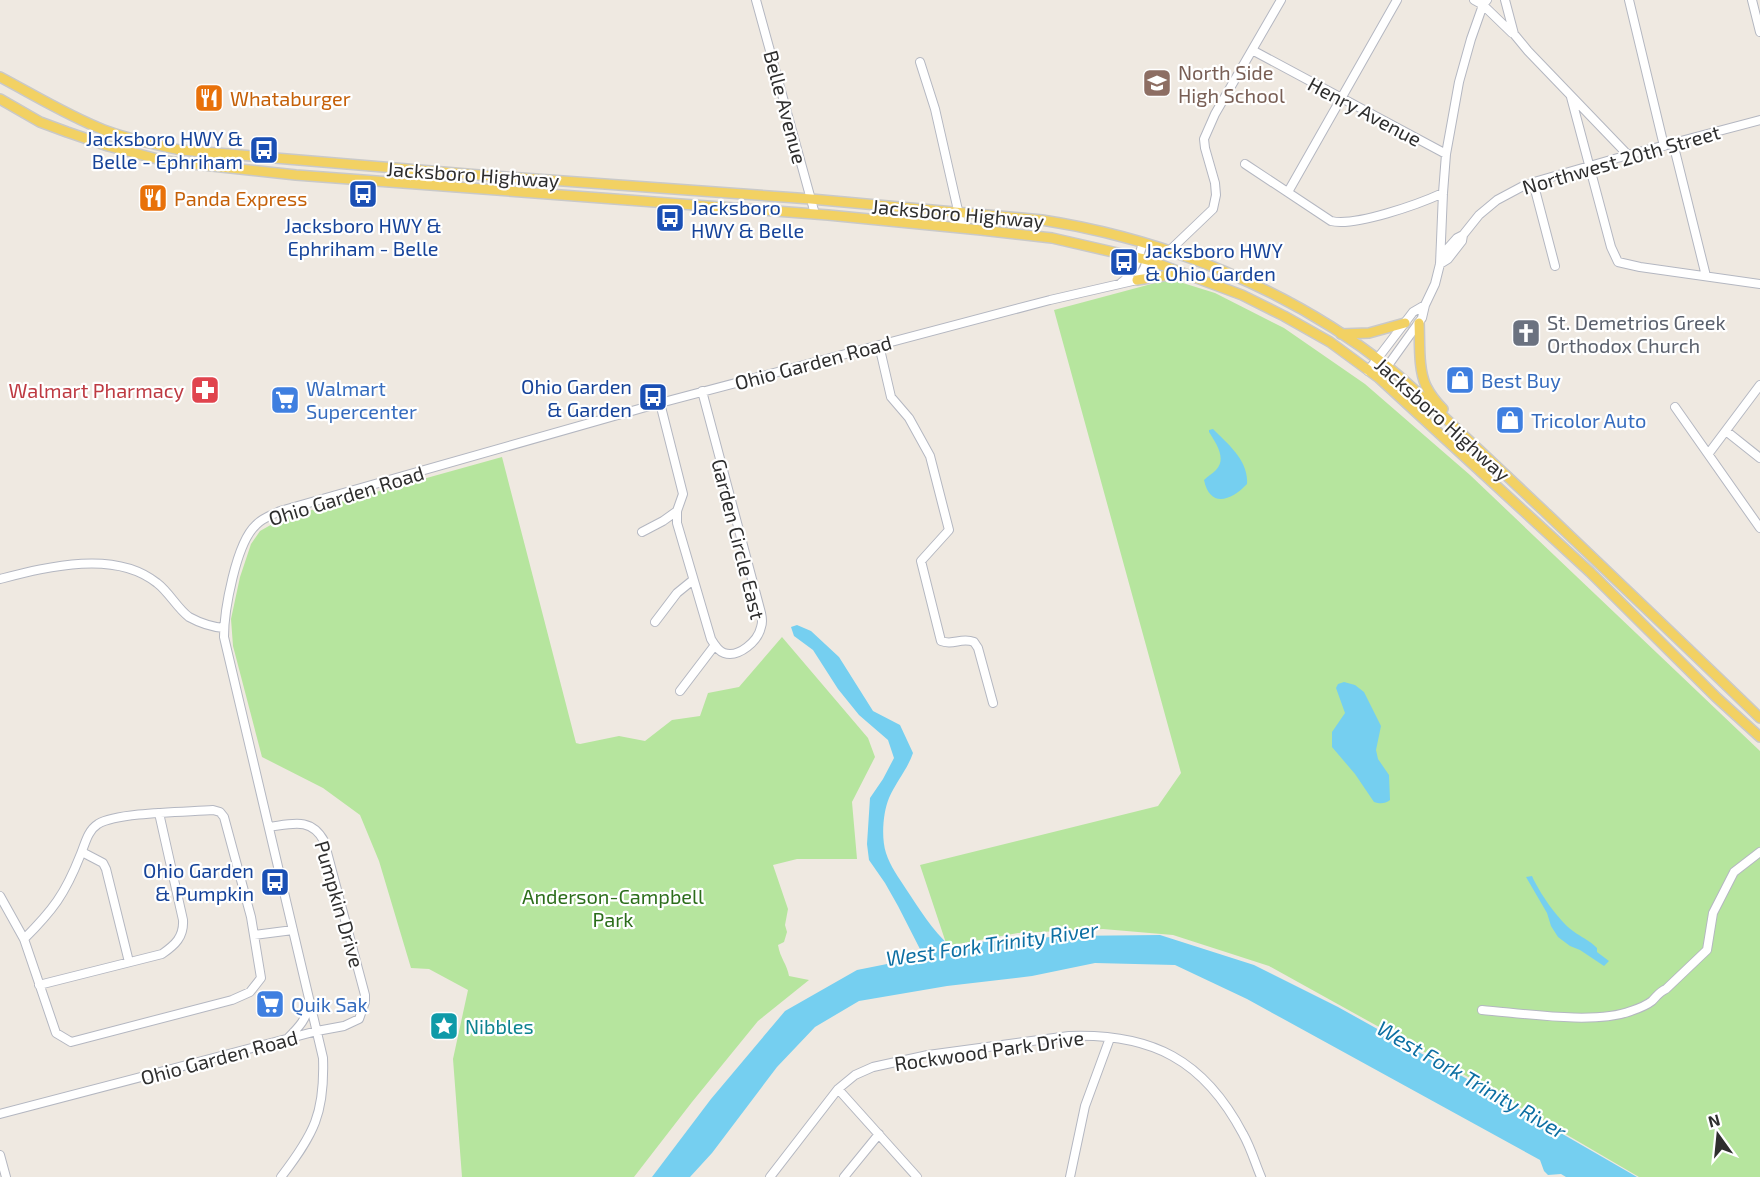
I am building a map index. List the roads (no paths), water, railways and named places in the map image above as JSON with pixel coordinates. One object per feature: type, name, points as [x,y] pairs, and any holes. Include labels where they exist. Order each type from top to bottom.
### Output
[{"type":"main road","name":"Jacksboro Highway","points":[[0,77],[76,118],[105,130],[180,150],[811,199],[1042,220],[1077,226],[1200,262],[1289,302],[1387,366],[1463,435],[1760,717]]},
{"type":"main road","name":"Jacksboro Highway","points":[[0,99],[40,122],[108,147],[165,161],[307,176],[815,214],[962,228],[1052,238],[1143,258],[1185,273],[1242,295],[1284,316],[1330,342],[1378,378],[1601,583],[1716,697],[1760,737]]},
{"type":"main road","points":[[67,132],[76,118]]},
{"type":"main road","points":[[307,176],[308,161]]},
{"type":"main road","points":[[624,200],[626,186]]},
{"type":"main road","points":[[1137,280],[1185,273]]},
{"type":"main road","points":[[1341,334],[1369,333],[1405,323]]},
{"type":"main road","points":[[1419,323],[1422,366],[1426,385],[1433,398],[1463,435]]},
{"type":"main road","points":[[1601,583],[1610,574]]},
{"type":"street","name":"Belle Avenue","points":[[756,0],[815,214]]},
{"type":"street","points":[[1168,252],[1213,209],[1216,195],[1215,183],[1204,139],[1215,114],[1281,0]]},
{"type":"street","points":[[1288,192],[1397,0]]},
{"type":"street","points":[[1474,0],[1485,3],[1628,155]]},
{"type":"street","points":[[1505,0],[1514,34]]},
{"type":"street","points":[[1629,0],[1664,146]]},
{"type":"street","points":[[1752,0],[1760,32]]},
{"type":"street","points":[[1378,378],[1419,323],[1435,284],[1440,260],[1446,154],[1471,39],[1485,3]]},
{"type":"street","name":"Henry Avenue","points":[[1252,50],[1446,154]]},
{"type":"street","points":[[920,62],[935,109],[962,228]]},
{"type":"street","points":[[1571,97],[1611,247],[1618,262],[1760,284]]},
{"type":"street","points":[[1759,121],[1760,131]]},
{"type":"street","name":"Northwest 20th Street","points":[[1440,260],[1448,259],[1462,241],[1463,235],[1472,222],[1509,192],[1533,182],[1628,155],[1759,121]]},
{"type":"street","points":[[1673,143],[1706,276]]},
{"type":"street","points":[[1245,164],[1331,221],[1338,223],[1413,206],[1443,193]]},
{"type":"street","points":[[1533,182],[1555,266]]},
{"type":"street","points":[[1120,284],[1143,258],[1148,245]]},
{"type":"street","points":[[1137,280],[1144,269],[1143,258]]},
{"type":"street","name":"Ohio Garden Road","points":[[0,1114],[317,1031],[226,646],[224,628],[226,604],[243,544],[256,525],[280,512],[660,403],[1050,300],[1137,280]]},
{"type":"street","points":[[1368,371],[1413,312],[1425,305]]},
{"type":"street","points":[[879,345],[891,397],[909,418],[930,456],[949,530],[921,561],[941,641],[946,643],[967,639],[974,642],[978,648],[993,703]]},
{"type":"street","points":[[1709,453],[1760,386]]},
{"type":"street","name":"Garden Circle East","points":[[702,392],[762,624],[755,640],[739,652],[723,653],[715,645]]},
{"type":"street","points":[[660,403],[683,494],[677,511],[677,523],[711,639],[715,645],[680,692]]},
{"type":"street","points":[[1676,407],[1760,528]]},
{"type":"street","points":[[1726,431],[1760,458]]},
{"type":"street","points":[[642,532],[677,511]]},
{"type":"street","points":[[0,579],[53,567],[101,563],[117,565],[142,573],[158,583],[188,616],[211,626],[224,628]]},
{"type":"street","points":[[655,622],[677,593],[693,580]]},
{"type":"street","points":[[0,896],[24,939],[56,1033],[71,1042],[232,1000],[250,993],[261,978],[251,917],[224,817],[220,812],[213,810],[159,813],[116,818],[99,823],[91,830],[62,896],[48,915],[24,939]]},
{"type":"street","points":[[39,985],[162,954],[174,946],[180,938],[183,920],[159,813]]},
{"type":"street","name":"Pumpkin Drive","points":[[268,826],[309,825],[320,834],[343,908],[365,995],[366,1002],[359,1019],[344,1026],[317,1031]]},
{"type":"street","points":[[82,852],[103,863],[106,869],[129,962]]},
{"type":"street","points":[[1482,1010],[1582,1018],[1630,1012],[1652,1000],[1707,950],[1713,913],[1734,872],[1760,852]]},
{"type":"street","points":[[254,935],[293,930]]},
{"type":"street","points":[[288,1039],[302,1023],[308,1011],[309,998]]},
{"type":"street","points":[[281,1177],[305,1145],[318,1117],[324,1079],[323,1058],[317,1031]]},
{"type":"street","name":"Rockwood Park Drive","points":[[770,1177],[837,1089],[873,1067],[893,1062],[1069,1036],[1092,1035],[1159,1048],[1197,1071],[1231,1111],[1245,1136],[1261,1177]]},
{"type":"street","points":[[1070,1177],[1085,1106],[1110,1038]]},
{"type":"street","points":[[837,1089],[917,1177]]},
{"type":"street","points":[[844,1177],[879,1134]]},
{"type":"street","points":[[0,1155],[6,1177]]},
{"type":"water","points":[[1213,429],[1241,460],[1247,476],[1247,484],[1241,490],[1222,499],[1211,495],[1204,480],[1216,470],[1221,461],[1215,441],[1209,432]]},
{"type":"water","name":"West Fork Trinity River","points":[[797,625],[811,631],[839,657],[873,711],[900,725],[913,753],[885,810],[884,847],[892,867],[916,905],[951,947],[978,942],[1065,936],[1160,935],[1254,965],[1338,1007],[1637,1177],[1548,1175],[1540,1160],[1247,999],[1175,965],[1095,963],[1032,976],[947,986],[859,1001],[815,1027],[777,1067],[712,1153],[690,1177],[652,1177],[711,1099],[785,1011],[857,970],[907,960],[922,953],[885,883],[869,860],[867,844],[870,798],[894,758],[888,740],[859,715],[838,689],[813,650],[794,636],[791,627]]},
{"type":"water","points":[[1344,682],[1355,685],[1364,692],[1381,726],[1376,750],[1378,759],[1389,775],[1390,800],[1386,802],[1374,802],[1355,774],[1332,747],[1332,732],[1345,713],[1336,688],[1338,684]]},
{"type":"water","points":[[1532,876],[1544,898],[1561,920],[1594,945],[1597,952],[1609,961],[1604,966],[1558,937],[1526,877]]},
{"type":"place","name":"North Side High School","points":[[1157,83]]},
{"type":"place","name":"Whataburger","points":[[209,98]]},
{"type":"place","name":"Jacksboro HWY & Belle - Ephriham","points":[[264,150]]},
{"type":"place","name":"Jacksboro HWY & Ephriham - Belle","points":[[363,194]]},
{"type":"place","name":"Panda Express","points":[[153,198]]},
{"type":"place","name":"Jacksboro HWY & Belle","points":[[670,218]]},
{"type":"place","name":"Jacksboro HWY & Ohio Garden","points":[[1124,262]]},
{"type":"place","name":"St. Demetrios Greek Orthodox Church","points":[[1526,333]]},
{"type":"place","name":"Best Buy","points":[[1460,380]]},
{"type":"place","name":"Walmart Pharmacy","points":[[205,390]]},
{"type":"place","name":"Ohio Garden & Garden","points":[[653,397]]},
{"type":"place","name":"Walmart Supercenter","points":[[285,400]]},
{"type":"place","name":"Tricolor Auto","points":[[1510,420]]},
{"type":"place","name":"Ohio Garden & Pumpkin","points":[[275,882]]},
{"type":"place","name":"Quik Sak","points":[[270,1004]]},
{"type":"place","name":"Nibbles","points":[[444,1026]]},
{"type":"park label","name":"Anderson-Campbell Park","points":[[613,908]]}]
